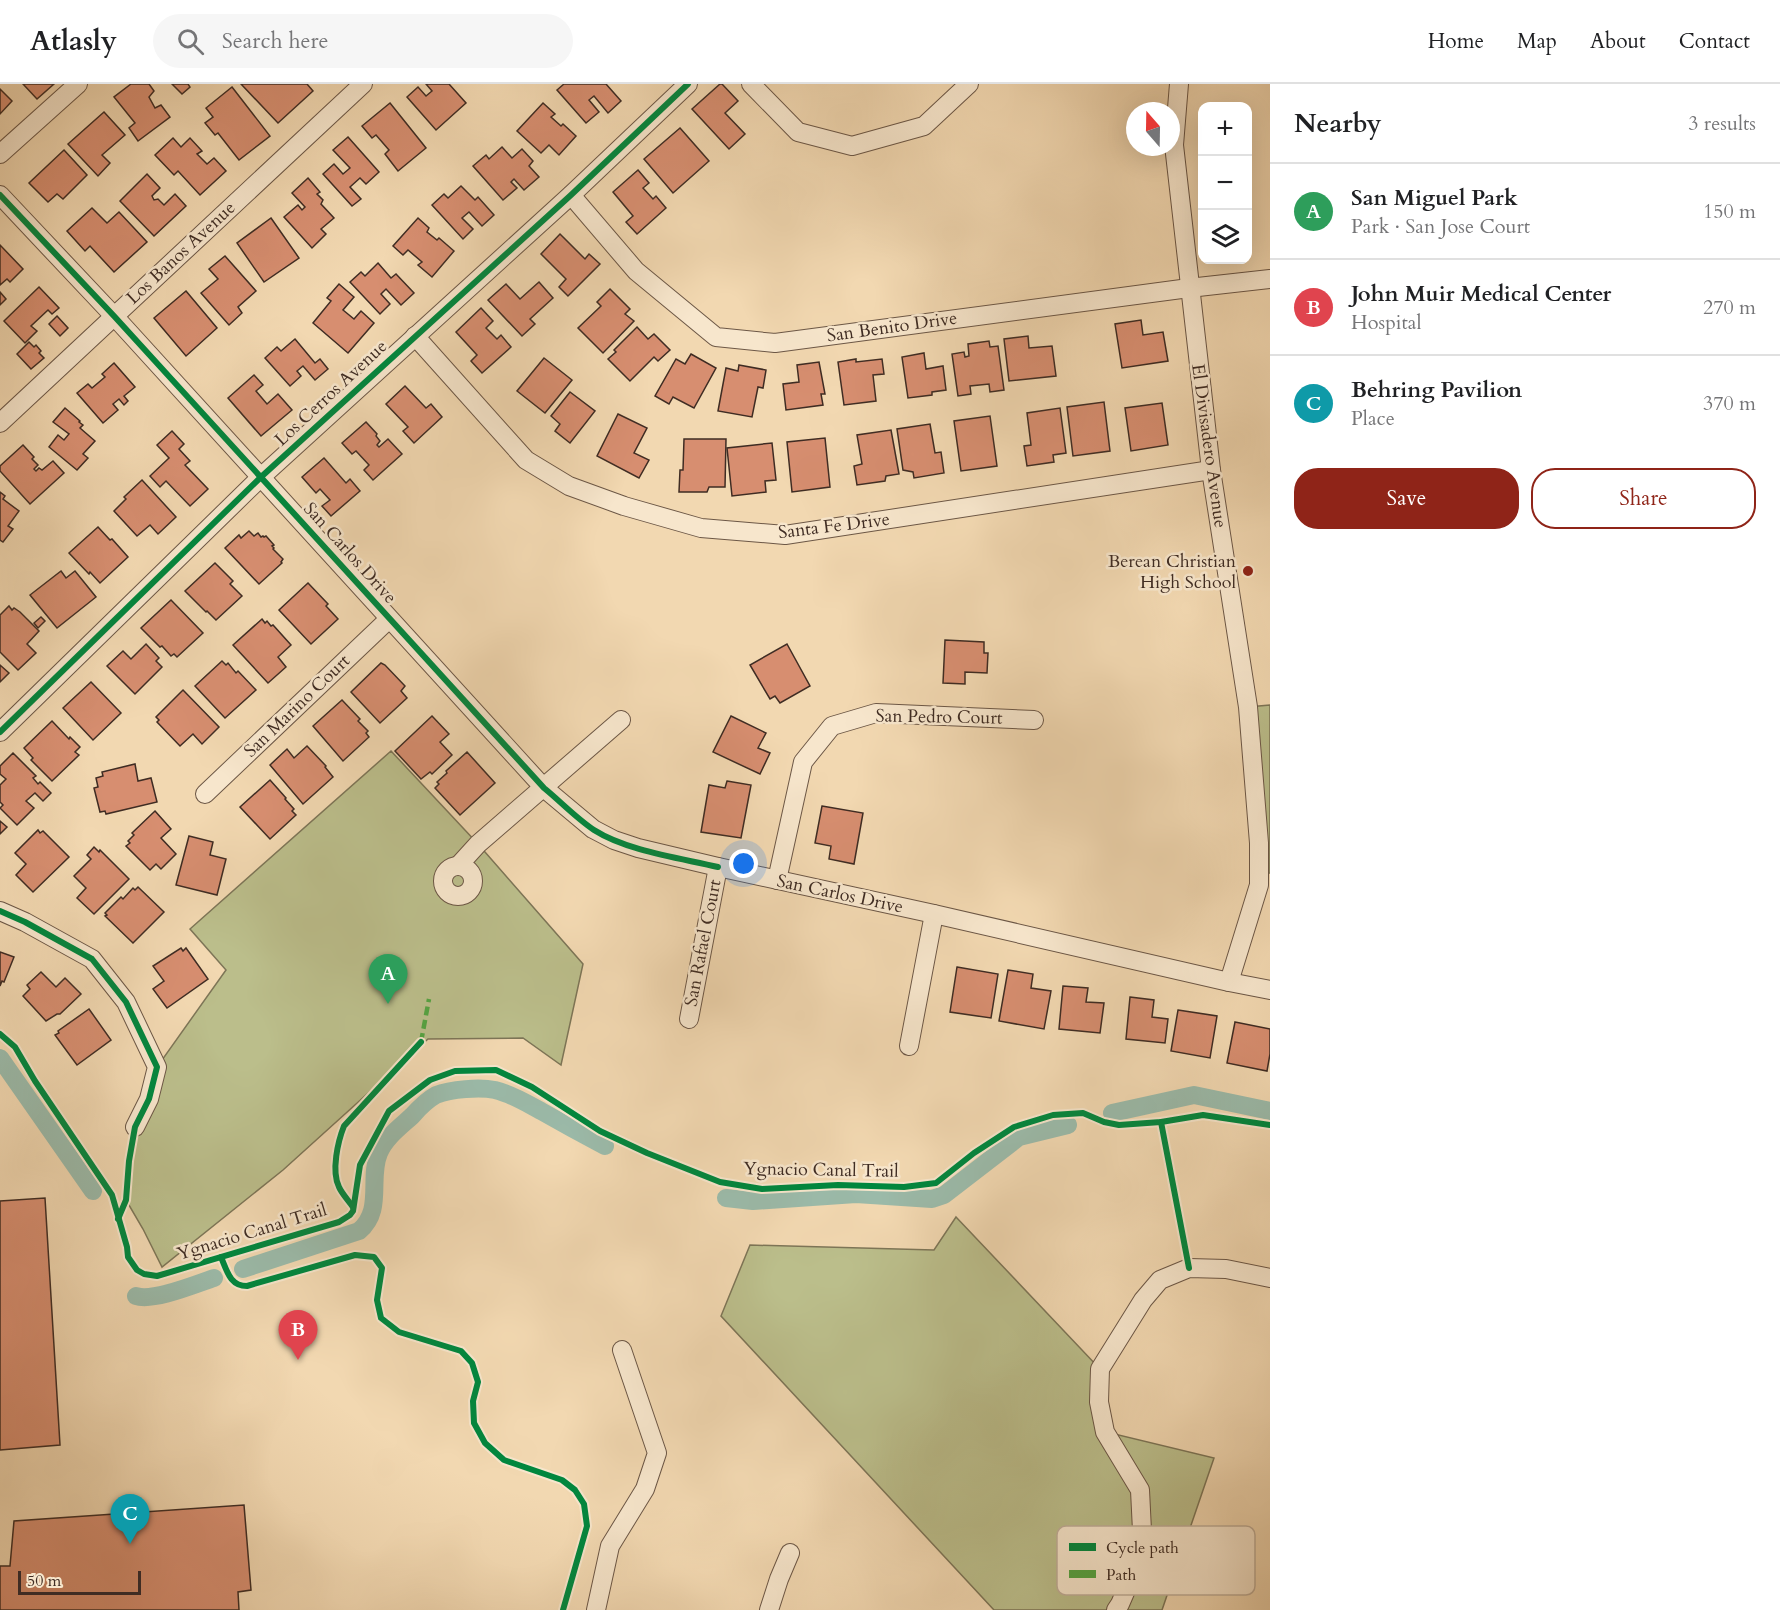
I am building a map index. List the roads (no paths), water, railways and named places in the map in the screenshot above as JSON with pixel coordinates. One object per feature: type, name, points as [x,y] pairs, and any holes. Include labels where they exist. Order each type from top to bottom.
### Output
[{"type":"street","points":[[0,154],[78,84]]},
{"type":"street","name":"Los Banos Avenue","points":[[0,423],[363,84]]},
{"type":"street","name":"Los Cerros Avenue","points":[[0,732],[261,477],[571,195],[688,84]]},
{"type":"street","points":[[751,84],[798,132],[852,146],[924,126],[969,84]]},
{"type":"street","name":"El Divisadero Avenue","points":[[1179,84],[1174,145],[1189,288],[1211,470],[1248,707],[1259,843],[1259,885],[1229,982]]},
{"type":"street","name":"San Carlos Drive","points":[[0,195],[114,316],[544,788],[593,829],[614,840],[638,848],[1270,990]]},
{"type":"street","name":"San Benito Drive","points":[[571,195],[636,271],[716,337],[775,343],[1270,279]]},
{"type":"street","name":"Santa Fe Drive","points":[[415,336],[526,460],[569,486],[624,506],[701,528],[785,535],[1211,470]]},
{"type":"street","name":"San Marino Court","points":[[205,794],[389,619]]},
{"type":"street","name":"San Pedro Court","points":[[777,880],[803,762],[832,726],[876,714],[1034,720]]},
{"type":"street","points":[[458,866],[478,844],[621,720]]},
{"type":"street","name":"San Rafael Court","points":[[689,1019],[718,867]]},
{"type":"street","points":[[0,911],[25,922],[92,959],[126,1002],[157,1067],[149,1099],[135,1127]]},
{"type":"street","points":[[909,1046],[934,914]]},
{"type":"street","points":[[1142,1526],[1140,1491],[1106,1432],[1099,1402],[1100,1370],[1143,1300],[1160,1280],[1190,1268],[1226,1269],[1270,1278]]},
{"type":"street","points":[[596,1610],[610,1546],[645,1489],[657,1453],[622,1350]]},
{"type":"street","points":[[769,1610],[790,1553]]},
{"type":"street","points":[[1116,1610],[1124,1595]]},
{"type":"waterway","points":[[0,1058],[93,1191]]},
{"type":"waterway","points":[[243,1269],[359,1231],[367,1223],[371,1214],[376,1163],[385,1142],[423,1104],[436,1095],[449,1091],[474,1089],[501,1092],[513,1096],[605,1146]]},
{"type":"waterway","points":[[1112,1113],[1194,1095],[1270,1111]]},
{"type":"waterway","points":[[726,1198],[753,1201],[856,1194],[932,1199],[944,1195],[1019,1137],[1068,1125]]},
{"type":"waterway","points":[[136,1296],[163,1295],[214,1278]]},
{"type":"place","name":"Berean Christian High School","points":[[1248,571]]},
{"type":"place","name":"San Miguel Park","points":[[388,1004]]},
{"type":"place","name":"John Muir Medical Center","points":[[298,1360]]},
{"type":"place","name":"Behring Pavilion","points":[[130,1544]]}]
